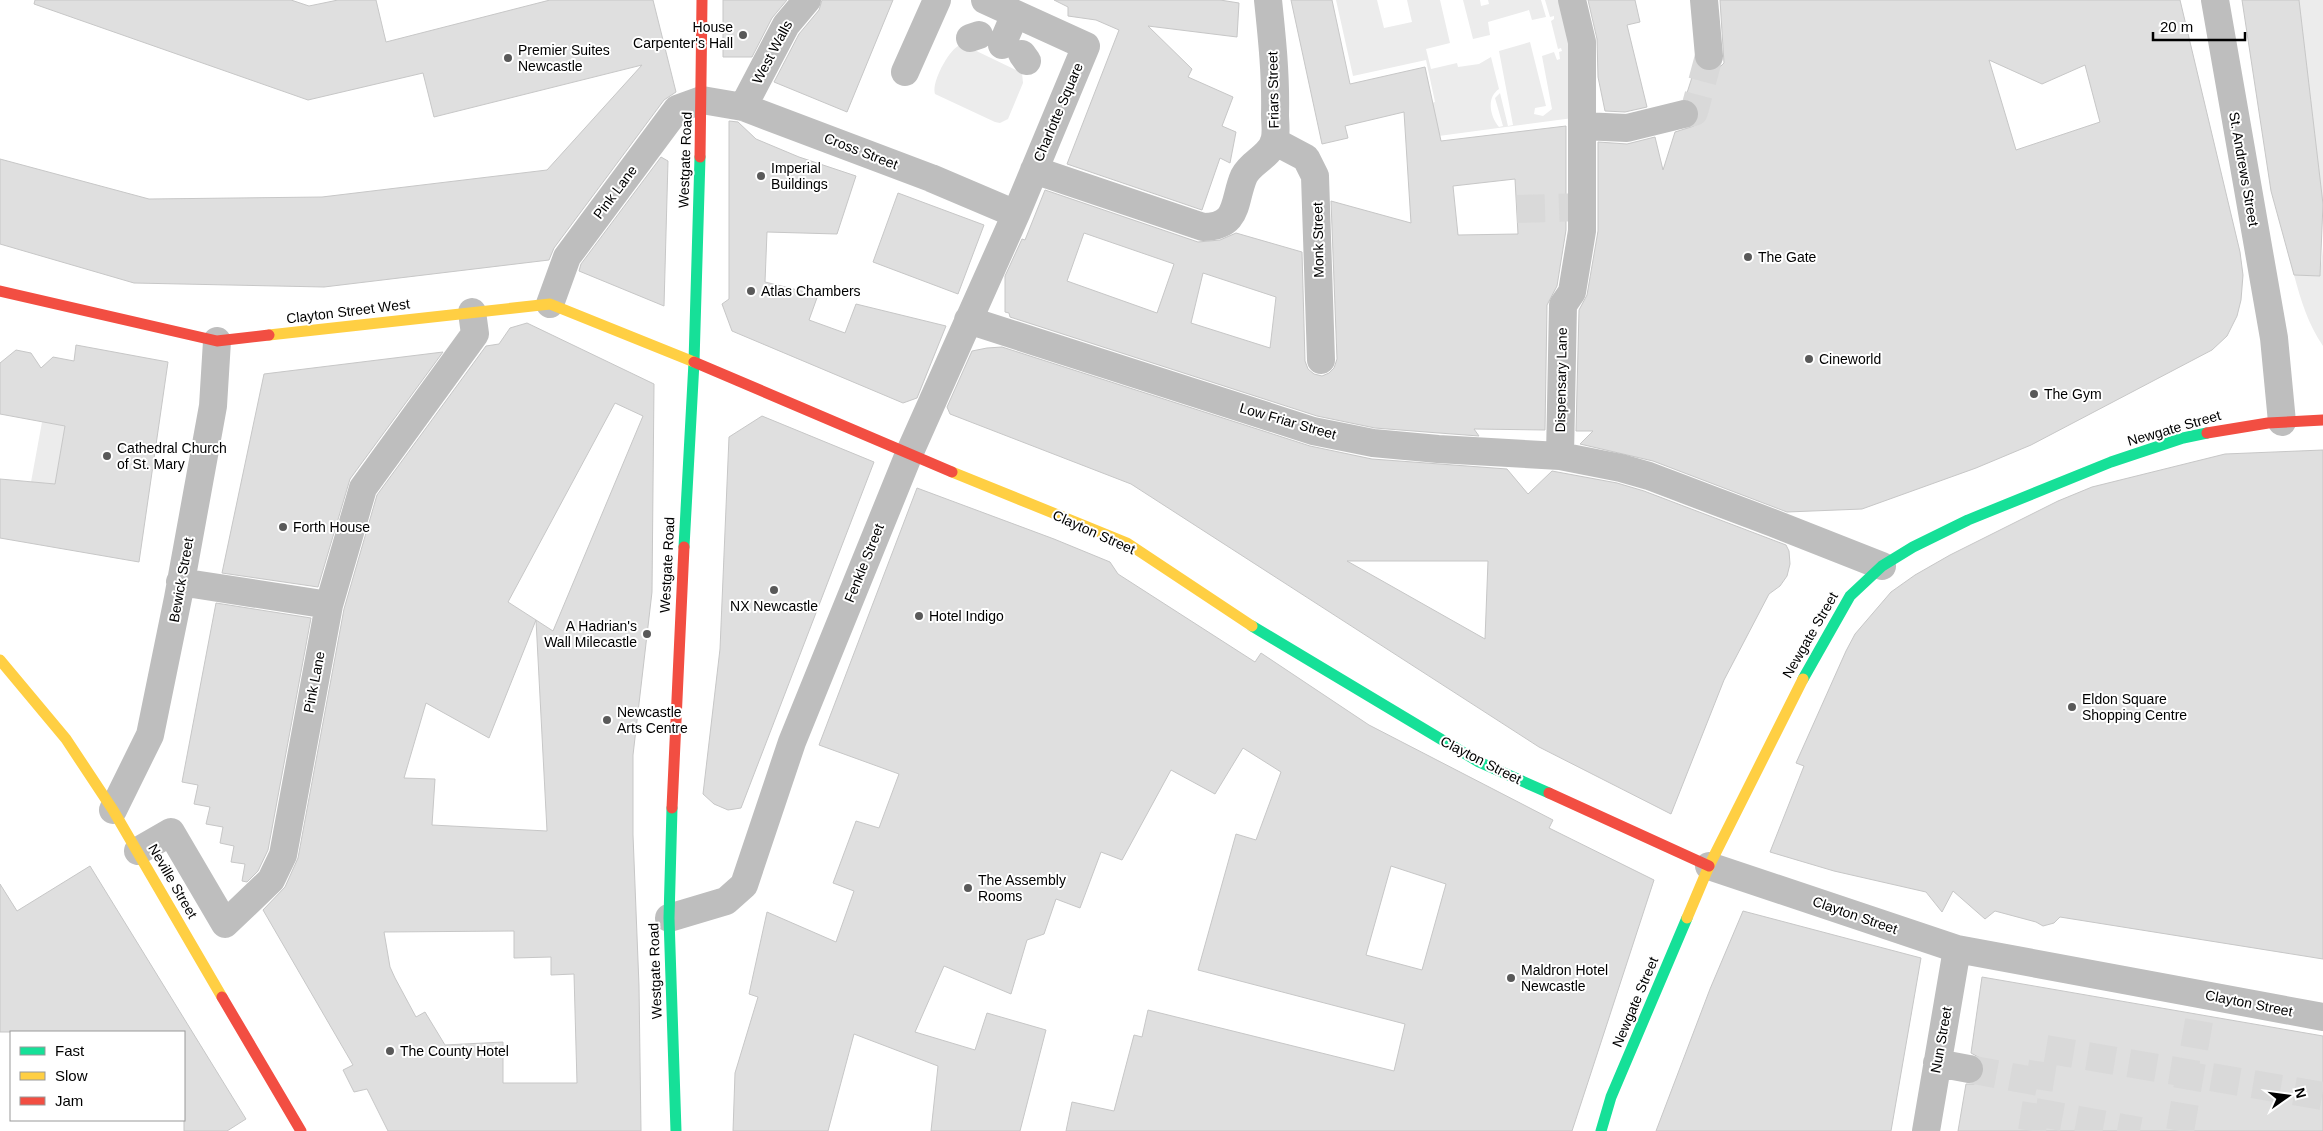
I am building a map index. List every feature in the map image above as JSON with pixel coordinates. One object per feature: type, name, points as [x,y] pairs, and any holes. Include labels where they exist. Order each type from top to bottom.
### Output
[{"type":"main road","name":"Westgate Road","points":[[676,1131],[668,918],[672,760],[694,362],[702,100],[702,0]]},
{"type":"main road","name":"Clayton Street West","points":[[0,291],[217,341],[550,304],[694,362]]},
{"type":"main road","name":"Clayton Street","points":[[694,362],[908,454],[1128,544],[1260,631],[1479,762],[1709,866]]},
{"type":"main road","name":"Newgate Street","points":[[1601,1131],[1611,1096],[1709,866],[1793,696],[1850,596],[1882,566],[1914,547],[1968,520],[2111,462],[2184,438],[2243,426],[2323,420]]},
{"type":"main road","name":"Neville Street","points":[[0,660],[66,739],[114,810],[301,1131]]},
{"type":"street","name":"West Walls","points":[[743,107],[786,25],[807,0]]},
{"type":"street","points":[[905,72],[937,0]]},
{"type":"street","name":"Charlotte Square","points":[[985,0],[1086,46],[1031,157]]},
{"type":"street","name":"Friars Street","points":[[1031,157],[1213,224],[1228,219],[1235,208],[1247,171],[1264,157],[1274,141],[1275,67],[1268,0]]},
{"type":"street","points":[[1572,0],[1582,42],[1582,126],[1627,128],[1684,114]]},
{"type":"street","points":[[1704,0],[1709,56]]},
{"type":"street","name":"St. Andrews Street","points":[[2215,0],[2274,338],[2282,422]]},
{"type":"street","points":[[1000,47],[1015,14]]},
{"type":"street","name":"Cross Street","points":[[702,100],[743,107],[931,178],[1016,214]]},
{"type":"street","name":"Pink Lane","points":[[550,304],[567,256],[677,109],[702,100]]},
{"type":"street","name":"Dispensary Lane","points":[[1560,456],[1563,305],[1572,292],[1582,231],[1582,126]]},
{"type":"street","name":"Monk Street","points":[[1274,141],[1306,158],[1315,176],[1321,360]]},
{"type":"street","name":"Fenkle Street","points":[[668,918],[726,901],[744,885],[792,742],[908,454],[1016,214],[1031,157]]},
{"type":"street","name":"Pink Lane","points":[[138,851],[171,832],[225,924],[271,880],[283,855],[329,605],[363,488],[475,334],[472,312]]},
{"type":"street","name":"Low Friar Street","points":[[968,320],[1313,431],[1373,443],[1560,456],[1621,468],[1648,476],[1882,566]]},
{"type":"street","name":"Bewick Street","points":[[114,810],[150,735],[213,406],[217,341]]},
{"type":"street","points":[[180,582],[329,605]]},
{"type":"street","name":"Clayton Street","points":[[1709,866],[1957,949],[2202,1005],[2323,1017]]},
{"type":"street","name":"Nun Street","points":[[1926,1131],[1936,1063],[1957,949]]},
{"type":"street","points":[[1936,1063],[1968,1069]]},
{"type":"shaded area","points":[[1336,0],[1377,0],[1384,28],[1412,22],[1407,0],[1440,0],[1450,43],[1426,49],[1431,69],[1457,63],[1458,67],[1479,64],[1491,57],[1499,89],[1492,97],[1491,107],[1493,118],[1499,127],[1503,126],[1495,98],[1500,93],[1508,126],[1513,125],[1499,51],[1530,42],[1546,106],[1535,108],[1534,114],[1543,116],[1552,109],[1542,56],[1554,52],[1557,60],[1560,59],[1559,52],[1562,51],[1561,48],[1558,49],[1551,21],[1554,19],[1554,16],[1550,17],[1545,0],[1563,0],[1576,46],[1573,118],[1409,140],[1405,111],[1435,102],[1426,60],[1353,76]]},
{"type":"shaded area","points":[[1463,0],[1480,0],[1481,6],[1489,4],[1488,0],[1541,0],[1546,17],[1532,20],[1529,10],[1488,22],[1490,35],[1473,39]]},
{"type":"shaded area","points":[[2299,0],[2323,0],[2323,204]]},
{"type":"shaded area","points":[[960,45],[964,45],[1022,73],[1023,83],[1008,119],[1000,123],[995,122],[935,94],[934,89],[938,75],[946,59]]},
{"type":"shaded area","points":[[2323,247],[2323,346],[2306,312],[2294,275],[2320,276]]},
{"type":"shaded area","points":[[42,422],[65,426],[50,512],[31,482]]},
{"type":"building","points":[[35,0],[291,0],[309,6],[338,0],[376,0],[386,42],[550,0],[653,0],[676,92],[664,100],[554,248],[549,260],[324,287],[134,283],[0,244],[0,159],[149,199],[322,197],[547,170],[642,65],[434,117],[423,73],[308,100],[34,4]]},
{"type":"building","name":"House Carpenter's Hall","points":[[723,0],[787,0],[772,18],[752,57],[723,57]]},
{"type":"building","points":[[822,0],[893,0],[847,112],[774,82],[799,34],[819,10]]},
{"type":"building","points":[[1054,0],[1220,0],[1239,3],[1237,37],[1148,26],[1192,69],[1188,77],[1233,97],[1222,126],[1236,132],[1230,163],[1220,158],[1202,210],[1067,164],[1119,30],[1096,20],[1068,16],[1068,7]]},
{"type":"building","points":[[1291,0],[1332,0],[1350,84],[1425,67],[1441,141],[1566,126],[1566,230],[1557,286],[1547,305],[1545,430],[1474,429],[1479,436],[1375,428],[1317,416],[1010,317],[1009,313],[1005,312],[1005,276],[1022,239],[1025,240],[1045,190],[1198,242],[1220,240],[1236,233],[1302,252],[1305,361],[1308,369],[1314,374],[1322,376],[1329,373],[1334,368],[1337,359],[1331,201],[1411,223],[1404,112],[1345,126],[1348,138],[1322,144]],"holes":[[[1515,179],[1518,234],[1458,235],[1453,186]],[[1084,233],[1174,264],[1157,313],[1067,281]],[[1203,273],[1276,297],[1270,348],[1191,323]]]},
{"type":"building","points":[[1588,0],[1635,0],[1640,22],[1627,25],[1647,107],[1625,112],[1605,111],[1598,77],[1597,39]]},
{"type":"building","points":[[1720,0],[2180,0],[2240,252],[2243,275],[2241,300],[2237,316],[2227,336],[2212,350],[2031,445],[1976,468],[1862,509],[1787,512],[1653,461],[1580,444],[1593,431],[1576,431],[1579,310],[1587,295],[1598,231],[1598,142],[1627,144],[1655,137],[1663,170],[1675,132],[1694,126],[1699,119],[1699,111],[1696,104],[1685,99],[1696,65],[1702,70],[1710,72],[1718,69],[1724,63]],"holes":[[[1989,60],[2042,84],[2085,65],[2100,122],[2016,150]]]},
{"type":"building","points":[[2242,0],[2299,0],[2323,204],[2320,276],[2294,275],[2271,191]]},
{"type":"building","points":[[729,121],[738,122],[756,139],[799,157],[856,176],[837,234],[767,232],[765,282],[818,295],[809,320],[845,333],[856,304],[946,326],[917,398],[903,403],[732,331],[722,304],[729,299]]},
{"type":"building","points":[[661,157],[668,161],[664,306],[579,271],[581,264]]},
{"type":"building","points":[[898,193],[984,225],[958,294],[873,262]]},
{"type":"building","points":[[527,323],[654,384],[652,592],[633,755],[633,835],[639,986],[641,1131],[388,1131],[367,1089],[354,1092],[343,1070],[353,1065],[263,910],[285,887],[298,858],[344,609],[377,495],[486,346],[499,344],[510,328]],"holes":[[[615,403],[643,416],[553,631],[508,602]],[[536,620],[547,831],[432,825],[435,779],[404,778],[426,703],[489,738]],[[514,931],[514,958],[551,957],[551,975],[574,974],[577,1083],[503,1083],[503,1042],[445,1045],[425,1012],[416,1017],[390,967],[384,932]]]},
{"type":"building","name":"Cathedral Church of St. Mary","points":[[76,345],[168,362],[139,562],[0,538],[0,479],[55,484],[65,426],[0,414],[0,363],[16,350],[31,353],[41,368],[53,357],[74,361]]},
{"type":"building","points":[[1002,347],[1310,446],[1372,459],[1507,469],[1528,494],[1552,471],[1617,483],[1644,491],[1786,545],[1789,551],[1790,564],[1787,576],[1780,586],[1769,594],[1724,680],[1671,814],[1539,747],[1131,484],[950,414],[947,407],[972,351]],"holes":[[[1347,561],[1488,561],[1485,639]]]},
{"type":"building","points":[[443,352],[350,479],[318,587],[222,573],[264,374]]},
{"type":"building","name":"NX Newcastle","points":[[762,416],[874,462],[741,808],[728,810],[714,804],[703,794],[720,649],[729,437]]},
{"type":"building","name":"Eldon Square Shopping Centre","points":[[2323,450],[2323,959],[2060,917],[2054,923],[2043,926],[2036,922],[1995,911],[1985,919],[1953,891],[1942,912],[1926,892],[1834,871],[1770,852],[1804,766],[1796,763],[1846,651],[1855,634],[1891,592],[1915,575],[1950,555],[2058,501],[2092,487],[2225,454]]},
{"type":"building","points":[[917,488],[1110,562],[1118,574],[1255,662],[1261,653],[1369,725],[1553,820],[1549,828],[1654,880],[1572,1131],[1066,1131],[1072,1102],[1114,1111],[1134,1035],[1142,1037],[1148,1010],[1394,1071],[1405,1024],[1198,970],[1236,834],[1256,840],[1281,772],[1243,748],[1215,794],[1171,770],[1122,860],[1101,852],[1080,908],[1056,899],[1044,934],[1027,940],[1011,994],[944,966],[915,1032],[975,1050],[987,1013],[1046,1030],[1020,1131],[931,1131],[938,1066],[854,1034],[828,1131],[733,1131],[735,1073],[758,997],[749,994],[767,912],[836,942],[854,891],[833,883],[856,821],[879,828],[899,774],[819,745]],"holes":[[[1391,866],[1446,884],[1422,970],[1366,955]]]},
{"type":"building","points":[[216,603],[311,618],[268,850],[258,871],[247,882],[242,881],[245,864],[231,862],[234,846],[220,843],[223,827],[206,824],[210,807],[194,804],[198,785],[182,782]]},
{"type":"building","points":[[90,866],[246,1119],[227,1131],[184,1131],[185,1031],[0,1032],[0,884],[17,911]]},
{"type":"building","points":[[1743,911],[1921,958],[1891,1131],[1656,1131],[1710,989]]},
{"type":"building","points":[[1982,977],[2323,1036],[2323,1131],[1958,1131],[1966,1084],[1974,1084],[1980,1080],[1984,1071],[1984,1063],[1980,1058],[1971,1053]]},
{"type":"tunnel","points":[[1684,114],[1694,112],[1709,56]]},
{"type":"tunnel","points":[[1517,209],[1583,207]]},
{"type":"tunnel","points":[[2180,1131],[2200,1015]]},
{"type":"tunnel","points":[[2032,1131],[2045,1049],[2323,1096]]},
{"type":"tunnel","points":[[1969,1069],[2039,1082]]},
{"type":"tunnel","points":[[2035,1112],[2140,1131]]},
{"type":"traffic: fast","points":[[684,547],[694,362],[700,157]]},
{"type":"traffic: fast","points":[[1803,679],[1850,596],[1882,566],[1913,547],[1968,520],[2111,462],[2183,438],[2207,433]]},
{"type":"traffic: fast","points":[[1252,626],[1479,762],[1549,793]]},
{"type":"traffic: fast","points":[[672,808],[669,918],[676,1131]]},
{"type":"traffic: fast","points":[[1601,1131],[1611,1097],[1687,918]]},
{"type":"traffic: slow","points":[[269,335],[550,304],[694,362]]},
{"type":"traffic: slow","points":[[952,472],[1127,543],[1252,626]]},
{"type":"traffic: slow","points":[[0,660],[66,739],[113,810],[222,997]]},
{"type":"traffic: slow","points":[[1687,918],[1709,866],[1803,679]]},
{"type":"traffic: jam","points":[[700,157],[702,0]]},
{"type":"traffic: jam","points":[[0,291],[217,341],[269,335]]},
{"type":"traffic: jam","points":[[694,362],[952,472]]},
{"type":"traffic: jam","points":[[2207,433],[2268,423],[2323,420]]},
{"type":"traffic: jam","points":[[672,808],[684,547]]},
{"type":"traffic: jam","points":[[1549,793],[1709,866]]},
{"type":"traffic: jam","points":[[222,997],[301,1131]]},
{"type":"place","name":"House Carpenter's Hall","points":[[743,35]]},
{"type":"place","name":"Premier Suites Newcastle","points":[[508,58]]},
{"type":"place","name":"Imperial Buildings","points":[[761,176]]},
{"type":"place","name":"The Gate","points":[[1748,257]]},
{"type":"place","name":"Atlas Chambers","points":[[751,291]]},
{"type":"place","name":"Cineworld","points":[[1809,359]]},
{"type":"place","name":"The Gym","points":[[2034,394]]},
{"type":"place","name":"Cathedral Church of St. Mary","points":[[107,456]]},
{"type":"place","name":"Forth House","points":[[283,527]]},
{"type":"place","name":"NX Newcastle","points":[[774,590]]},
{"type":"place","name":"Hotel Indigo","points":[[919,616]]},
{"type":"place","name":"A Hadrian's Wall Milecastle","points":[[647,634]]},
{"type":"place","name":"Eldon Square Shopping Centre","points":[[2072,707]]},
{"type":"place","name":"Newcastle Arts Centre","points":[[607,720]]},
{"type":"place","name":"The Assembly Rooms","points":[[968,888]]},
{"type":"place","name":"Maldron Hotel Newcastle","points":[[1511,978]]},
{"type":"place","name":"The County Hotel","points":[[390,1051]]}]
